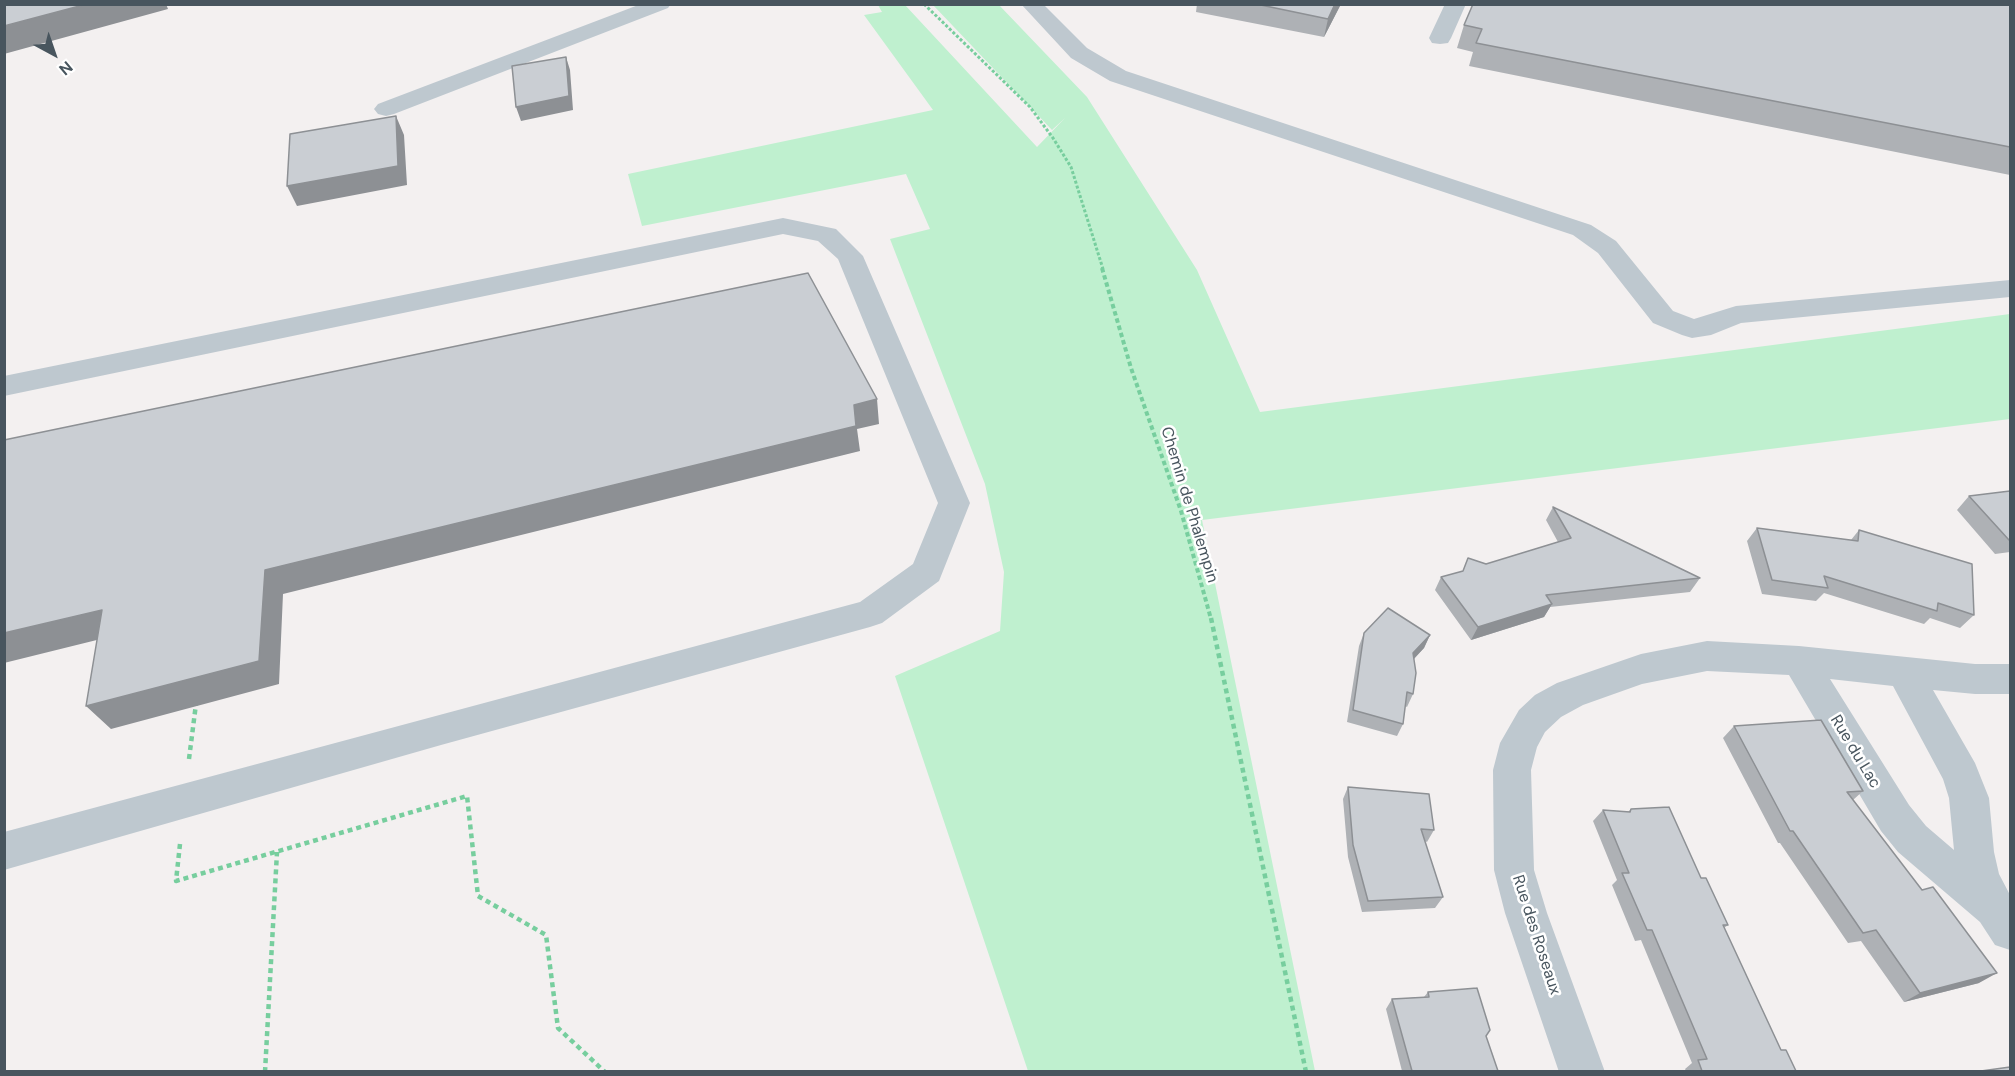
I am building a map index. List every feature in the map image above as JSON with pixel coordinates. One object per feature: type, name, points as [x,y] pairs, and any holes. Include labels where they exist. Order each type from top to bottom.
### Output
[{"type":"street","points":[[386,109],[661,4]]},
{"type":"street","points":[[1031,4],[1079,53],[1118,76],[1582,230],[1607,247],[1663,317],[1692,329],[1711,326],[1736,315],[2010,289]]},
{"type":"street","points":[[1440,38],[1456,4]]},
{"type":"street","points":[[4,386],[783,226],[827,235],[850,256],[954,503],[927,572],[870,613],[4,851]]},
{"type":"street","name":"Rue des Roseaux","points":[[1582,1071],[1526,913],[1514,870],[1512,770],[1519,743],[1532,721],[1548,706],[1570,694],[1641,669],[1707,656],[1799,661]]},
{"type":"street","points":[[1799,661],[1975,679],[2010,679]]},
{"type":"street","name":"Rue du Lac","points":[[1799,661],[1895,818],[1912,839],[2003,919]]},
{"type":"street","name":"Rue du Lac","points":[[1904,672],[1961,775],[1970,798],[1974,852],[1980,878],[2003,919]]},
{"type":"path","name":"Chemin de Phalempin","points":[[924,4],[1030,107],[1071,167],[1106,276],[1131,368],[1181,510],[1218,643],[1306,1071]]},
{"type":"path","points":[[196,698],[176,881],[466,796],[478,896],[546,935],[558,1028],[605,1071]]},
{"type":"path","points":[[265,1071],[278,852]]},
{"type":"green space","points":[[878,5],[905,5],[1037,147],[1065,118],[1052,130],[933,5],[999,5],[1087,97],[1197,270],[1260,412],[2010,314],[2010,419],[1202,520],[1315,1071],[1028,1071],[895,676],[1000,631],[1004,572],[985,484],[890,239],[930,229],[906,174],[642,226],[628,174],[933,110],[864,15],[882,12]]},
{"type":"building","points":[[4,4],[87,4],[4,26]]},
{"type":"building","points":[[1256,4],[1335,4],[1328,19]]},
{"type":"building","points":[[1473,4],[2010,4],[2010,147],[1476,43],[1482,29],[1464,25]]},
{"type":"building","points":[[566,57],[569,96],[516,107],[512,66]]},
{"type":"building","points":[[396,116],[398,166],[287,186],[290,134]]},
{"type":"building","points":[[808,273],[877,399],[854,405],[856,426],[265,570],[259,661],[86,706],[102,610],[4,633],[4,440]]},
{"type":"building","points":[[2010,491],[2010,540],[2009,540],[1969,496]]},
{"type":"building","points":[[1553,507],[1700,578],[1546,595],[1552,604],[1478,627],[1441,577],[1463,571],[1468,558],[1486,564],[1571,538]]},
{"type":"building","points":[[1757,528],[1858,541],[1859,530],[1972,564],[1974,615],[1938,603],[1937,611],[1824,576],[1828,588],[1772,580]]},
{"type":"building","points":[[1388,608],[1430,635],[1413,653],[1416,673],[1413,694],[1407,692],[1403,724],[1353,710],[1364,633]]},
{"type":"building","points":[[1821,720],[1863,791],[1847,792],[1922,890],[1933,887],[1997,973],[1920,993],[1876,930],[1863,933],[1793,831],[1790,831],[1734,726]]},
{"type":"building","points":[[1348,787],[1429,794],[1434,830],[1421,829],[1443,897],[1368,901],[1353,845]]},
{"type":"building","points":[[1669,807],[1701,878],[1706,878],[1728,925],[1723,925],[1781,1050],[1786,1050],[1796,1071],[1702,1071],[1698,1060],[1707,1059],[1652,930],[1647,930],[1622,873],[1629,873],[1603,810],[1630,812],[1631,809]]},
{"type":"building","points":[[1477,988],[1490,1030],[1486,1036],[1498,1071],[1412,1071],[1392,999],[1429,997],[1428,992]]},
{"type":"building","points":[[2010,1067],[2010,1071],[1981,1071]]}]
